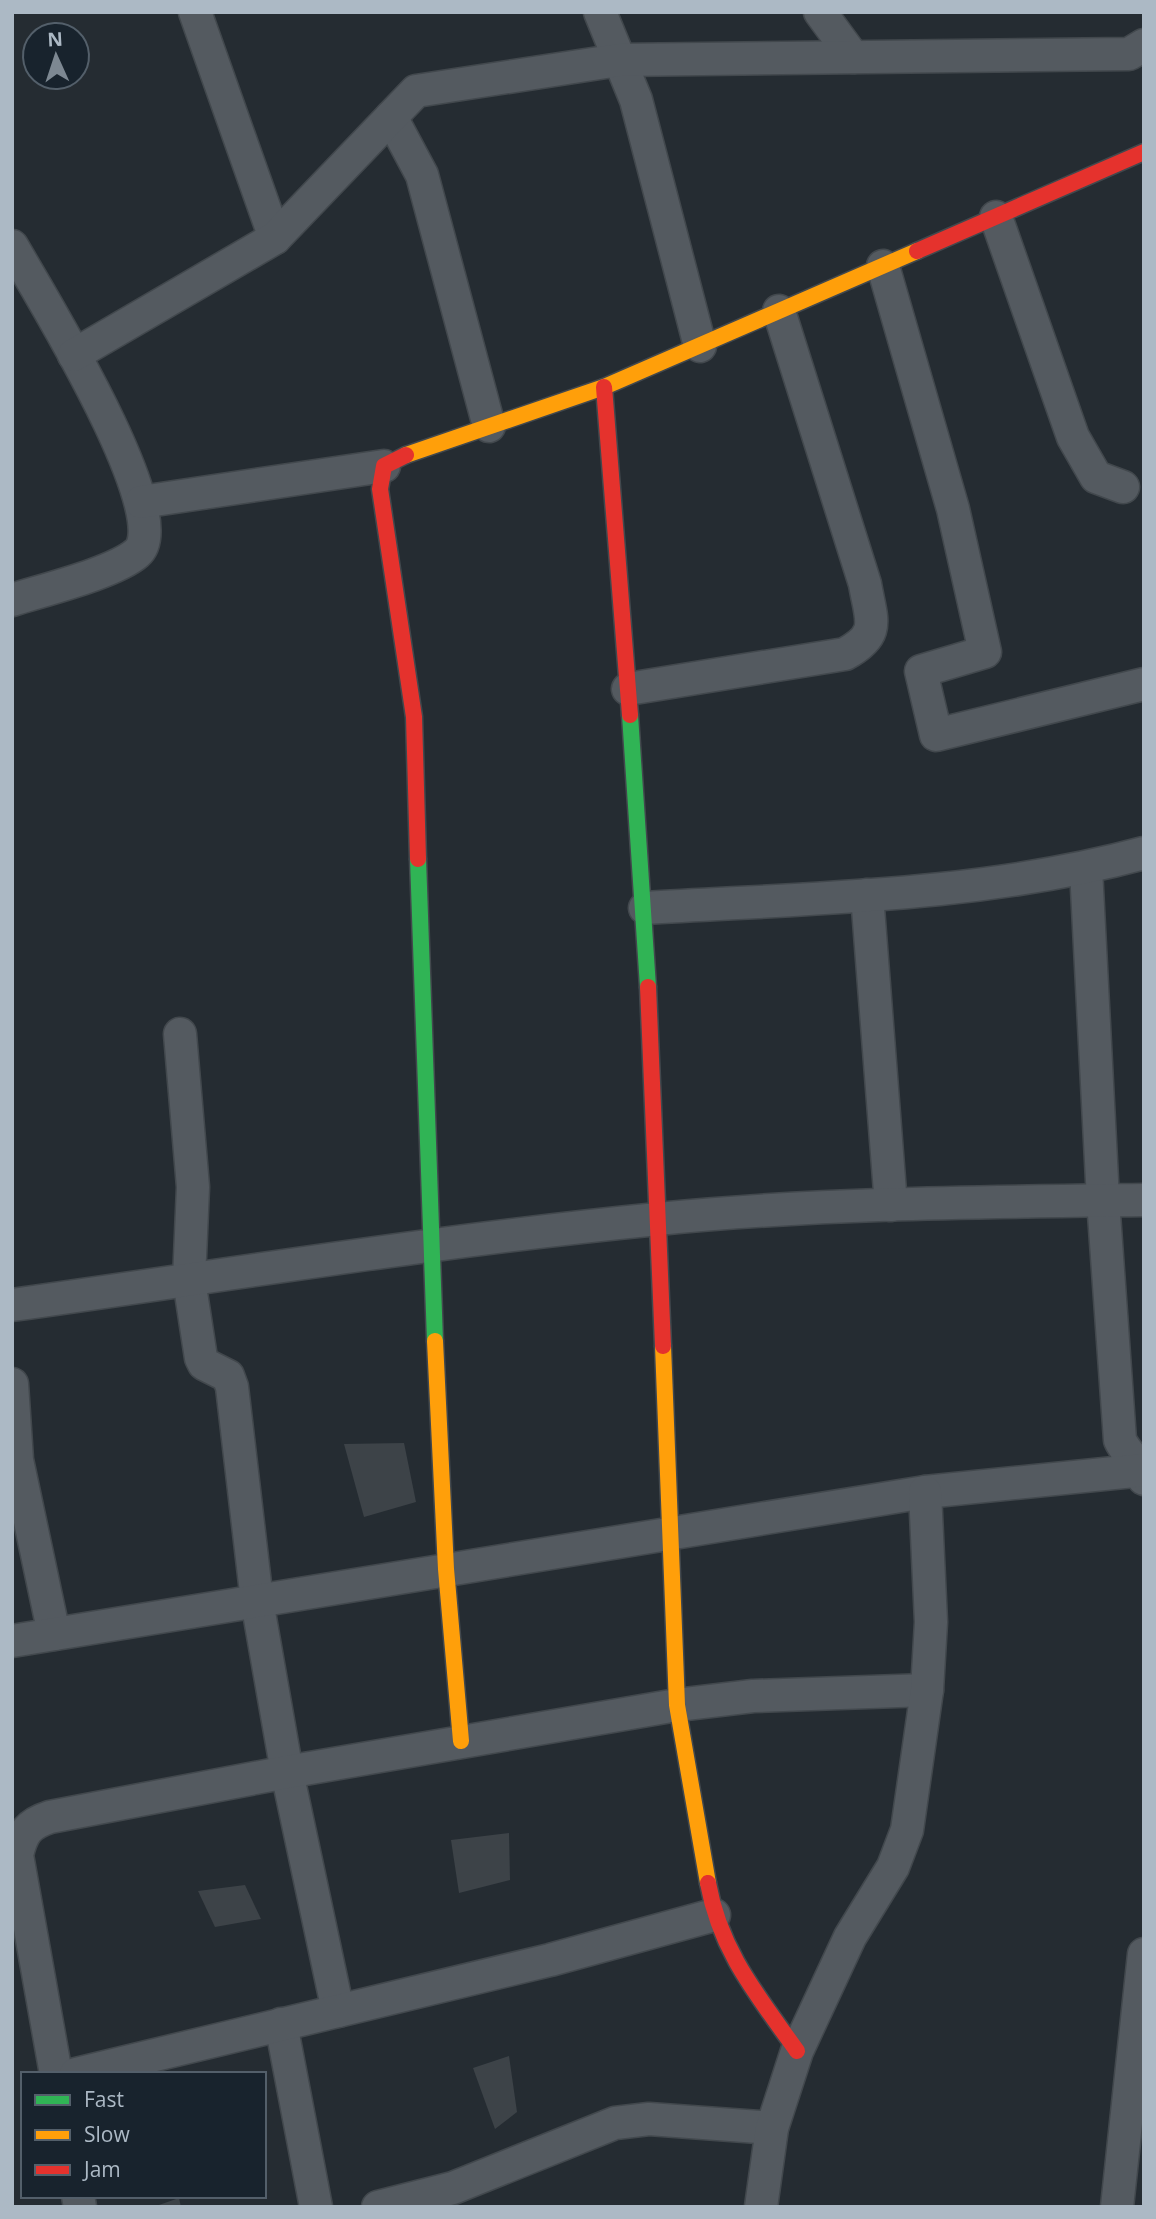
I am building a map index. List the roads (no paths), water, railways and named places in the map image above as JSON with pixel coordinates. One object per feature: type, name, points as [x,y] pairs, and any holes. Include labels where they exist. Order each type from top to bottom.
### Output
[{"type":"street","points":[[195,12],[275,238]]},
{"type":"street","points":[[600,12],[636,100],[700,345]]},
{"type":"street","points":[[820,12],[853,57]]},
{"type":"street","points":[[74,355],[275,238],[416,91],[619,60],[1129,54],[1144,45]]},
{"type":"street","points":[[391,117],[422,175],[489,426]]},
{"type":"street","points":[[141,502],[384,466],[395,459],[604,387],[1144,152]]},
{"type":"street","points":[[996,217],[1073,437],[1096,477],[1123,487]]},
{"type":"street","points":[[12,246],[110,422],[146,520],[145,540],[138,553],[83,578],[12,600]]},
{"type":"street","points":[[883,266],[953,509],[985,652],[922,671],[936,735],[1144,684]]},
{"type":"street","points":[[628,689],[845,654],[865,643],[872,625],[865,584],[779,311]]},
{"type":"street","points":[[604,387],[645,908],[677,1705],[714,1915],[732,1958],[797,2051]]},
{"type":"street","points":[[384,466],[380,489],[414,717],[430,1245],[446,1570],[461,1741]]},
{"type":"street","points":[[645,908],[992,885],[1086,869],[1144,853]]},
{"type":"street","points":[[1086,869],[1103,1200],[1120,1440],[1126,1454],[1143,1473]]},
{"type":"street","points":[[867,895],[891,1205]]},
{"type":"street","points":[[180,1034],[193,1187],[189,1280],[201,1358],[204,1364],[228,1376],[232,1387],[257,1601],[287,1772],[338,2011]]},
{"type":"street","points":[[12,1305],[430,1245],[658,1219],[891,1205],[1144,1200]]},
{"type":"street","points":[[12,1384],[18,1460],[54,1634]]},
{"type":"street","points":[[12,1641],[925,1492],[1143,1473]]},
{"type":"street","points":[[761,2207],[772,2128],[797,2051],[850,1937],[893,1867],[907,1830],[927,1690],[931,1622],[925,1492]]},
{"type":"street","points":[[56,2072],[17,1855],[22,1825],[50,1817],[287,1772],[677,1705],[753,1696],[927,1690]]},
{"type":"street","points":[[84,2072],[550,1960],[714,1915]]},
{"type":"street","points":[[1116,2207],[1144,1954]]},
{"type":"street","points":[[281,2024],[316,2207]]},
{"type":"street","points":[[378,2207],[453,2188],[615,2123],[649,2119],[772,2128]]}]
